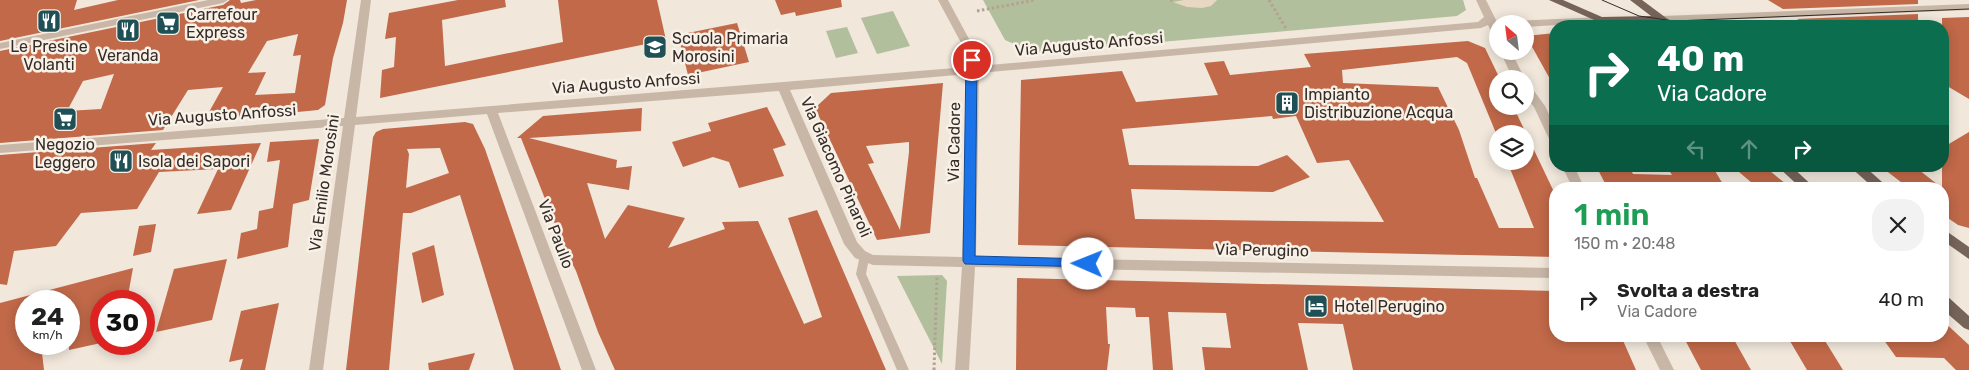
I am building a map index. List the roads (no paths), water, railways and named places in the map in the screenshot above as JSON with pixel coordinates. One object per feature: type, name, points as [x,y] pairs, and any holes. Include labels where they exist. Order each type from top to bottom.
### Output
[{"type":"main road","points":[[1554,0],[1599,20]]},
{"type":"main road","points":[[1636,0],[1662,19]]},
{"type":"main road","points":[[1648,20],[1662,19]]},
{"type":"main road","points":[[1790,172],[1802,182]]},
{"type":"main road","points":[[1863,172],[1875,182]]},
{"type":"main road","points":[[1949,238],[1969,254]]},
{"type":"main road","points":[[1949,306],[1969,324]]},
{"type":"street","points":[[0,46],[223,0]]},
{"type":"street","name":"Via Emilio Morosini","points":[[316,370],[366,0]]},
{"type":"street","name":"Via Cadore","points":[[944,0],[970,50],[972,70],[969,261],[962,370]]},
{"type":"street","points":[[1481,0],[1489,16]]},
{"type":"street","points":[[1662,19],[1966,5]]},
{"type":"street","name":"Via Augusto Anfossi","points":[[0,149],[783,87],[1468,27],[1481,25],[1489,19]]},
{"type":"street","points":[[1534,24],[1549,24]]},
{"type":"street","name":"Via Giacomo Pinaroli","points":[[783,87],[851,244],[864,258]]},
{"type":"street","points":[[1534,99],[1549,127]]},
{"type":"street","name":"Via Paullo","points":[[491,110],[589,370]]},
{"type":"street","points":[[864,258],[873,260],[969,261]]},
{"type":"street","name":"Via Perugino","points":[[969,261],[1549,273]]},
{"type":"street","points":[[1653,342],[1667,370]]},
{"type":"lane","points":[[864,258],[861,274],[903,370]]},
{"type":"tram line","points":[[1602,0],[1639,16],[1667,20]]},
{"type":"tram line","points":[[1699,20],[1969,9]]},
{"type":"place","name":"Le Presine Volanti","points":[[49,21]]},
{"type":"place","name":"Carrefour Express","points":[[168,23]]},
{"type":"place","name":"Veranda","points":[[128,30]]},
{"type":"place","name":"Scuola Primaria Morosini","points":[[655,47]]},
{"type":"place","name":"Impianto Distribuzione Acqua","points":[[1287,103]]},
{"type":"place","name":"Negozio Leggero","points":[[65,119]]},
{"type":"place","name":"Isola dei Sapori","points":[[121,161]]},
{"type":"place","name":"Hotel Perugino","points":[[1316,306]]}]
